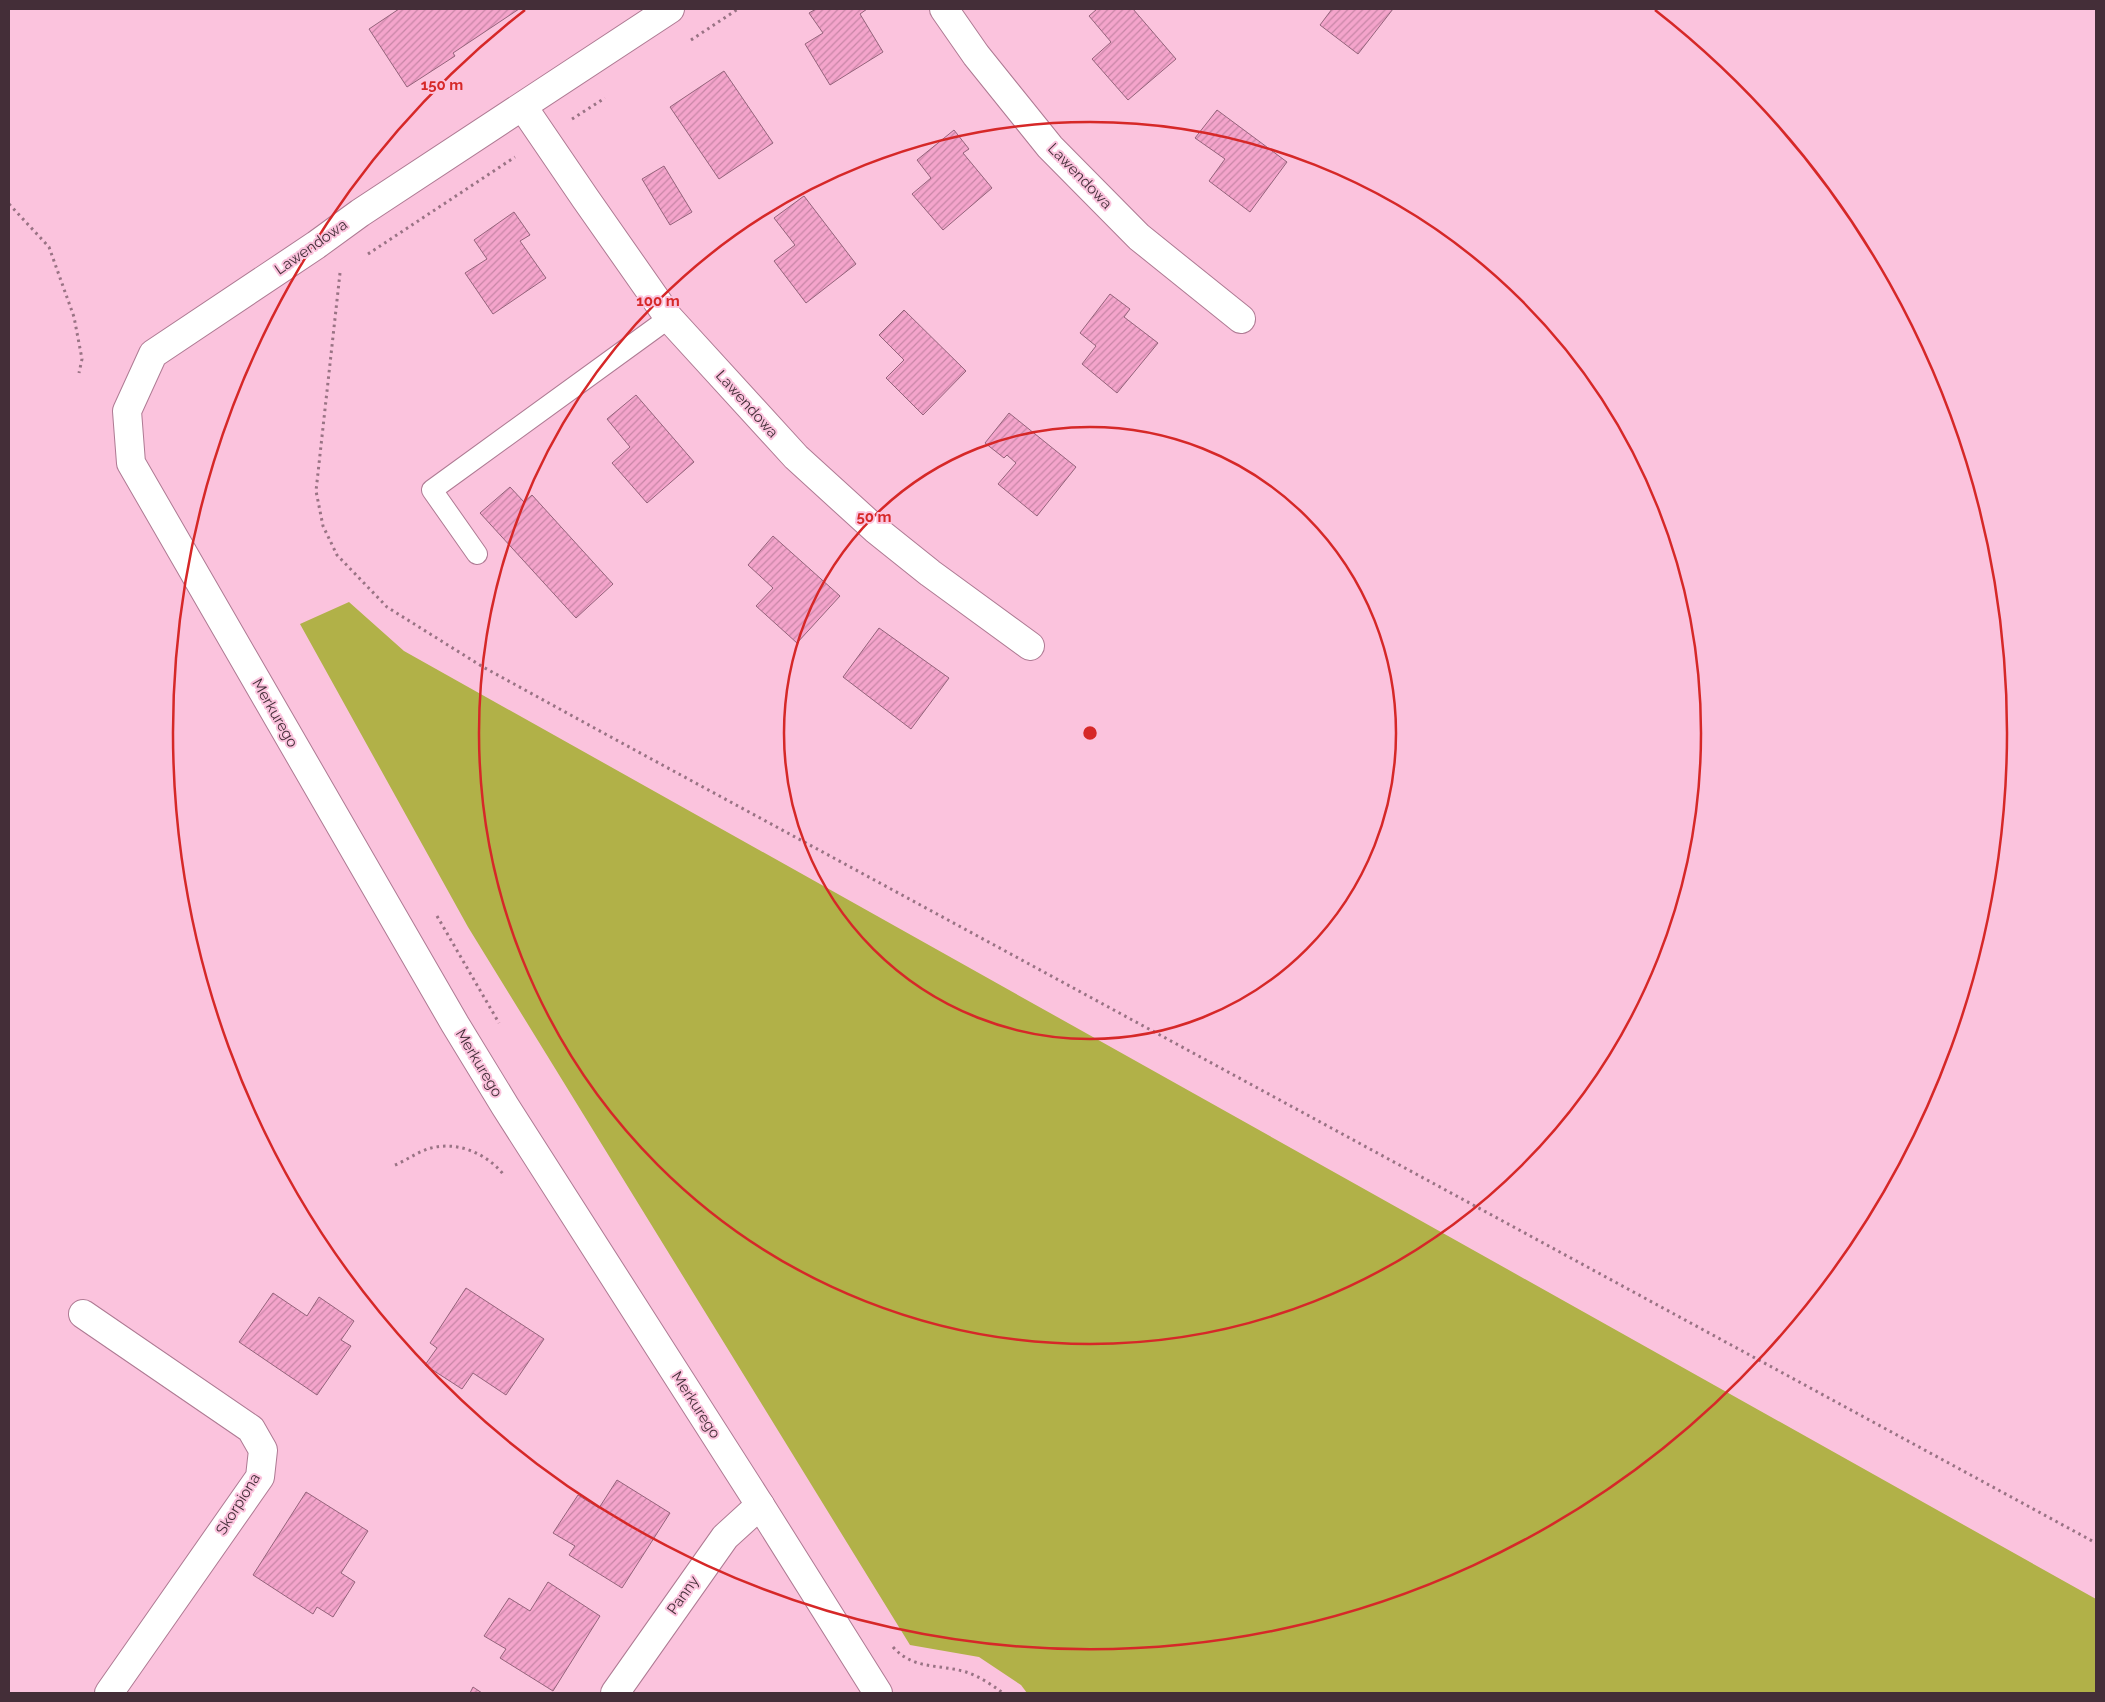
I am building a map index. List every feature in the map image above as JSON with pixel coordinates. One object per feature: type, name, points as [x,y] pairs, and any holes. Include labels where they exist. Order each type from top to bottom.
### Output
[{"type":"street","name":"Lawendowa","points":[[127,411],[153,354],[316,245],[360,213],[670,9]]},
{"type":"street","name":"Lawendowa","points":[[944,9],[976,54],[1050,147],[1139,237],[1241,318]]},
{"type":"street","name":"Lawendowa","points":[[523,106],[669,318],[796,457],[875,529],[930,573],[1030,646]]},
{"type":"street","name":"Merkurego","points":[[127,411],[131,463],[150,499],[459,1031],[878,1693]]},
{"type":"street","name":"Skorpiona","points":[[83,1314],[251,1429],[263,1450],[260,1477],[109,1693]]},
{"type":"street","name":"Panny","points":[[615,1693],[725,1537],[760,1505]]},
{"type":"lane","points":[[478,554],[432,490],[669,318]]},
{"type":"path","points":[[690,41],[738,9]]},
{"type":"path","points":[[364,257],[609,95]]},
{"type":"path","points":[[9,204],[49,247],[74,316],[82,359],[79,373]]},
{"type":"path","points":[[332,278],[348,268]]},
{"type":"path","points":[[340,273],[316,490],[323,526],[337,555],[387,608],[483,666],[609,736],[2096,1543]]},
{"type":"path","points":[[432,909],[501,1027]]},
{"type":"path","points":[[395,1165],[431,1148],[454,1146],[477,1152],[495,1164],[510,1181]]},
{"type":"path","points":[[890,1643],[912,1662],[966,1672],[993,1685],[1003,1693]]},
{"type":"shaded area","points":[[349,602],[404,651],[2096,1599],[2096,1693],[1027,1693],[1021,1685],[979,1657],[910,1645],[468,927],[300,624]]},
{"type":"building","points":[[399,9],[519,9],[453,53],[455,56],[407,87],[369,29]]},
{"type":"building","points":[[816,9],[867,9],[860,14],[883,52],[830,85],[805,44],[823,33],[809,13]]},
{"type":"building","points":[[1097,9],[1133,9],[1176,59],[1128,100],[1092,59],[1111,42],[1089,16]]},
{"type":"building","points":[[1332,9],[1393,9],[1358,54],[1320,25]]},
{"type":"building","points":[[724,71],[773,143],[719,179],[670,107]]},
{"type":"building","points":[[1217,110],[1287,162],[1250,212],[1209,181],[1225,159],[1195,138]]},
{"type":"building","points":[[954,130],[969,149],[963,153],[992,188],[943,230],[912,194],[931,178],[917,160]]},
{"type":"building","points":[[664,166],[692,212],[670,225],[642,179]]},
{"type":"building","points":[[804,196],[856,264],[806,303],[774,261],[795,245],[774,218]]},
{"type":"building","points":[[514,212],[530,235],[520,241],[546,278],[493,314],[465,273],[487,259],[474,240]]},
{"type":"building","points":[[1110,294],[1130,309],[1124,317],[1158,343],[1117,393],[1082,364],[1096,346],[1080,333]]},
{"type":"building","points":[[904,310],[966,371],[923,415],[886,378],[904,360],[879,335]]},
{"type":"building","points":[[636,395],[694,462],[647,503],[612,463],[630,447],[607,419]]},
{"type":"building","points":[[1009,413],[1076,467],[1037,516],[998,484],[1016,463],[1007,455],[1004,458],[985,443]]},
{"type":"building","points":[[510,487],[524,502],[532,495],[613,584],[576,618],[480,513]]},
{"type":"building","points":[[773,536],[840,596],[797,643],[756,606],[773,588],[748,565]]},
{"type":"building","points":[[879,628],[949,678],[911,729],[843,677]]},
{"type":"building","points":[[466,1288],[544,1339],[506,1395],[473,1373],[462,1389],[425,1365],[437,1348],[430,1343]]},
{"type":"building","points":[[273,1293],[307,1316],[319,1297],[354,1321],[341,1340],[351,1346],[317,1395],[239,1342]]},
{"type":"building","points":[[617,1480],[670,1513],[622,1588],[569,1555],[575,1546],[553,1533],[578,1495],[599,1508]]},
{"type":"building","points":[[306,1492],[368,1531],[341,1573],[355,1582],[333,1617],[317,1607],[313,1614],[253,1575]]},
{"type":"building","points":[[548,1582],[600,1616],[553,1691],[500,1658],[506,1649],[484,1636],[509,1598],[530,1611]]},
{"type":"building","points":[[473,1687],[482,1693],[470,1693]]}]
